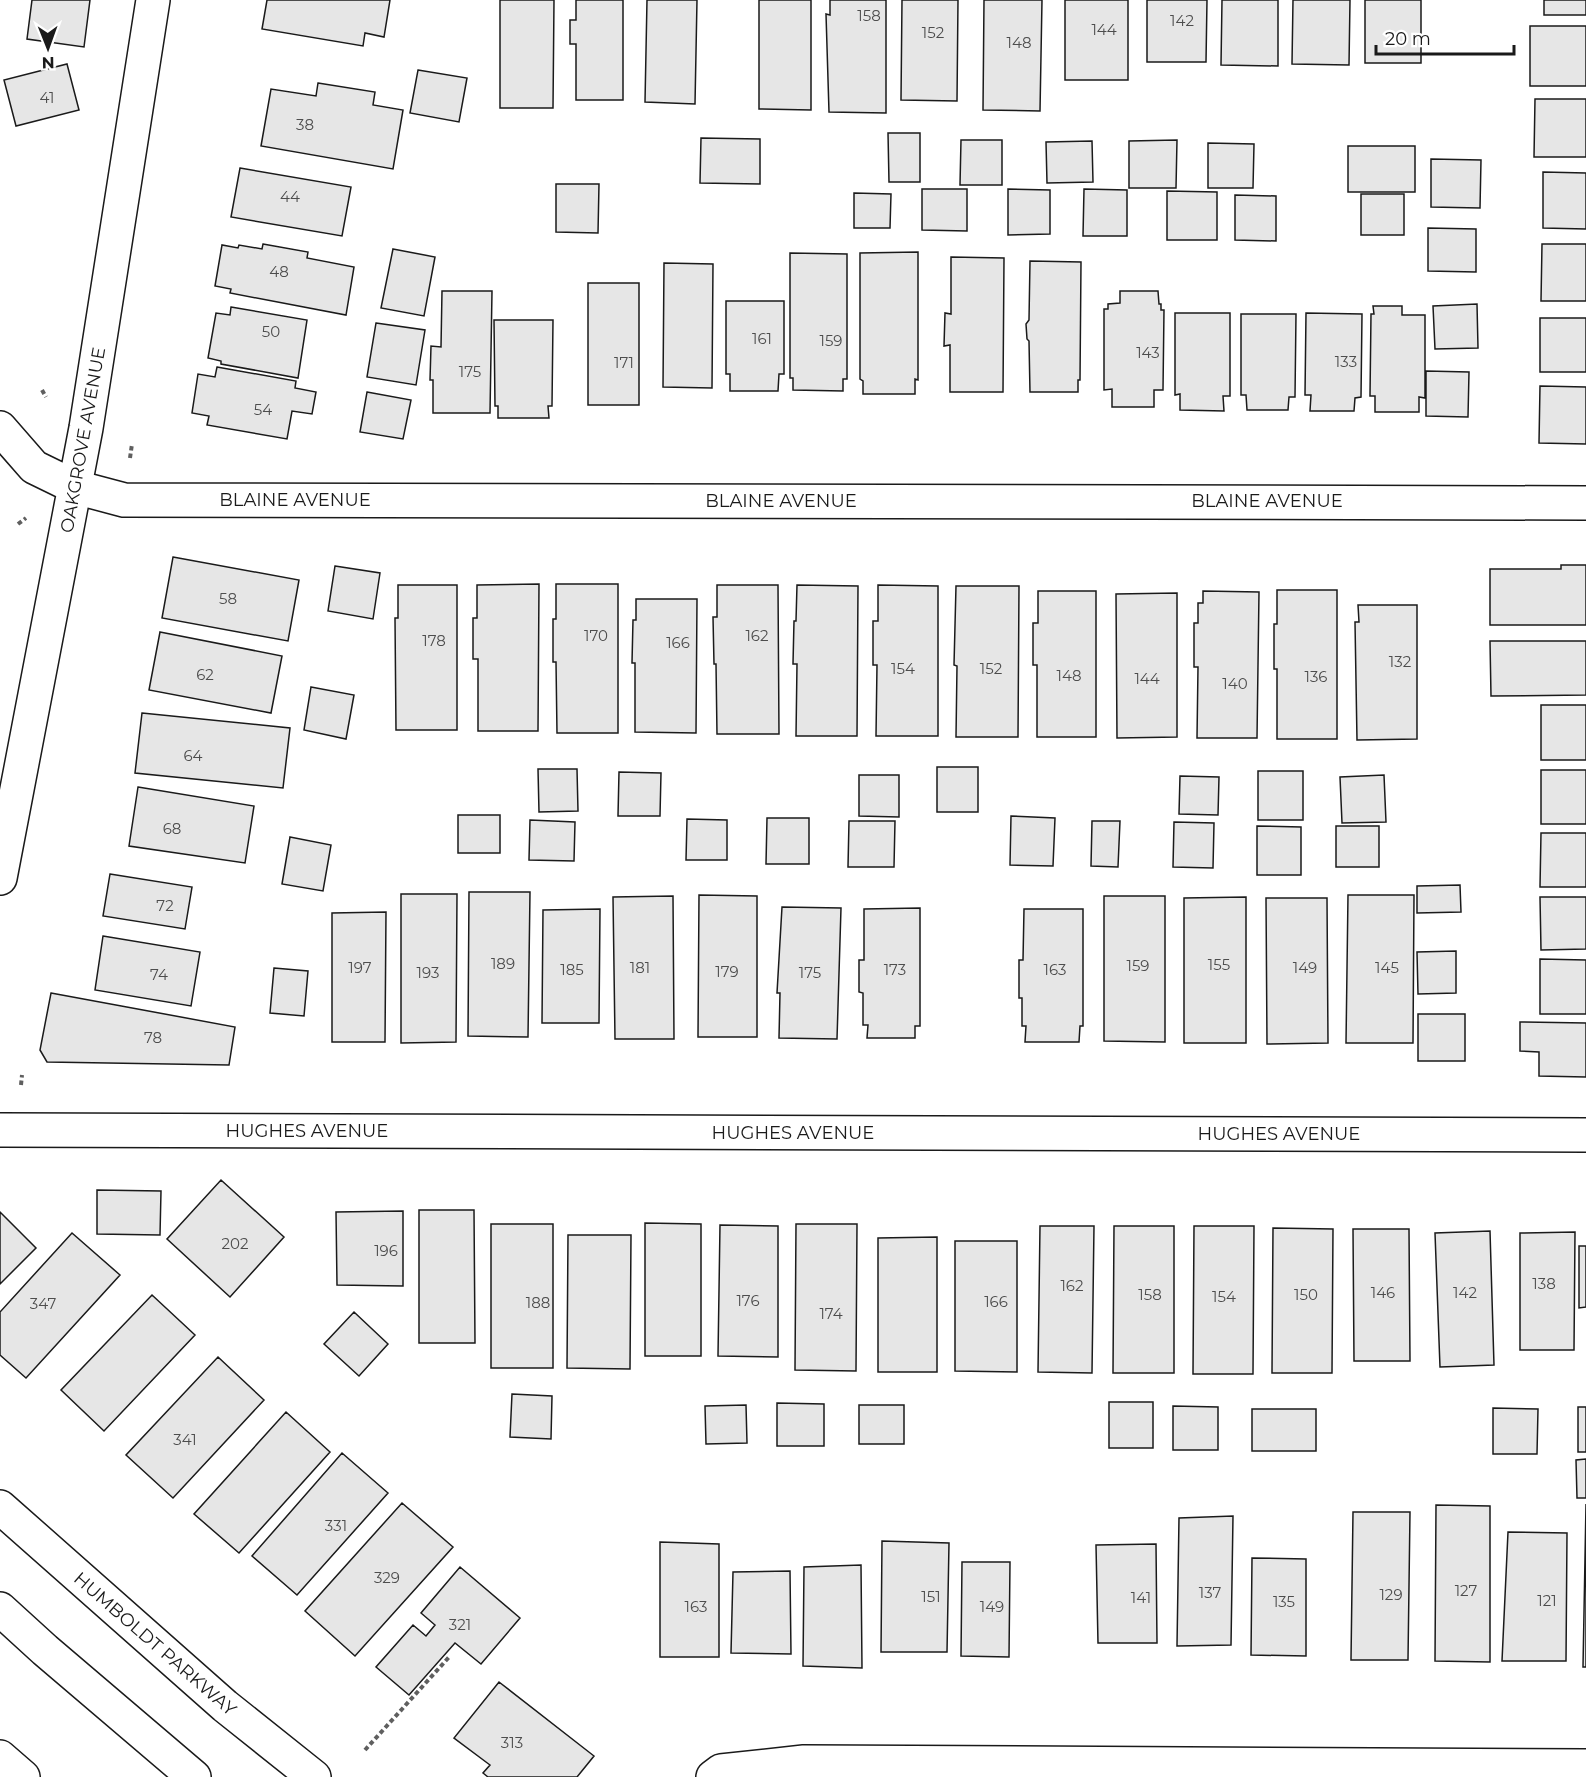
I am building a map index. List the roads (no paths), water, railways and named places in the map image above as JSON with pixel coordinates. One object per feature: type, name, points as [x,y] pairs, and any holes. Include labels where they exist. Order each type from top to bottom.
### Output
[{"type":"main road","name":"OAKGROVE AVENUE","points":[[0,878],[75,487],[153,0]]},
{"type":"main road","name":"BLAINE AVENUE","points":[[0,428],[34,467],[75,487],[124,500],[1586,503]]},
{"type":"main road","name":"HUGHES AVENUE","points":[[0,1130],[1586,1135]]},
{"type":"main road","name":"HUMBOLDT PARKWAY","points":[[0,1508],[225,1706],[314,1777]]},
{"type":"main road","points":[[0,1609],[194,1777]]},
{"type":"main road","points":[[0,1756],[23,1777]]},
{"type":"main road","points":[[713,1777],[721,1771],[804,1762],[1586,1766]]}]
